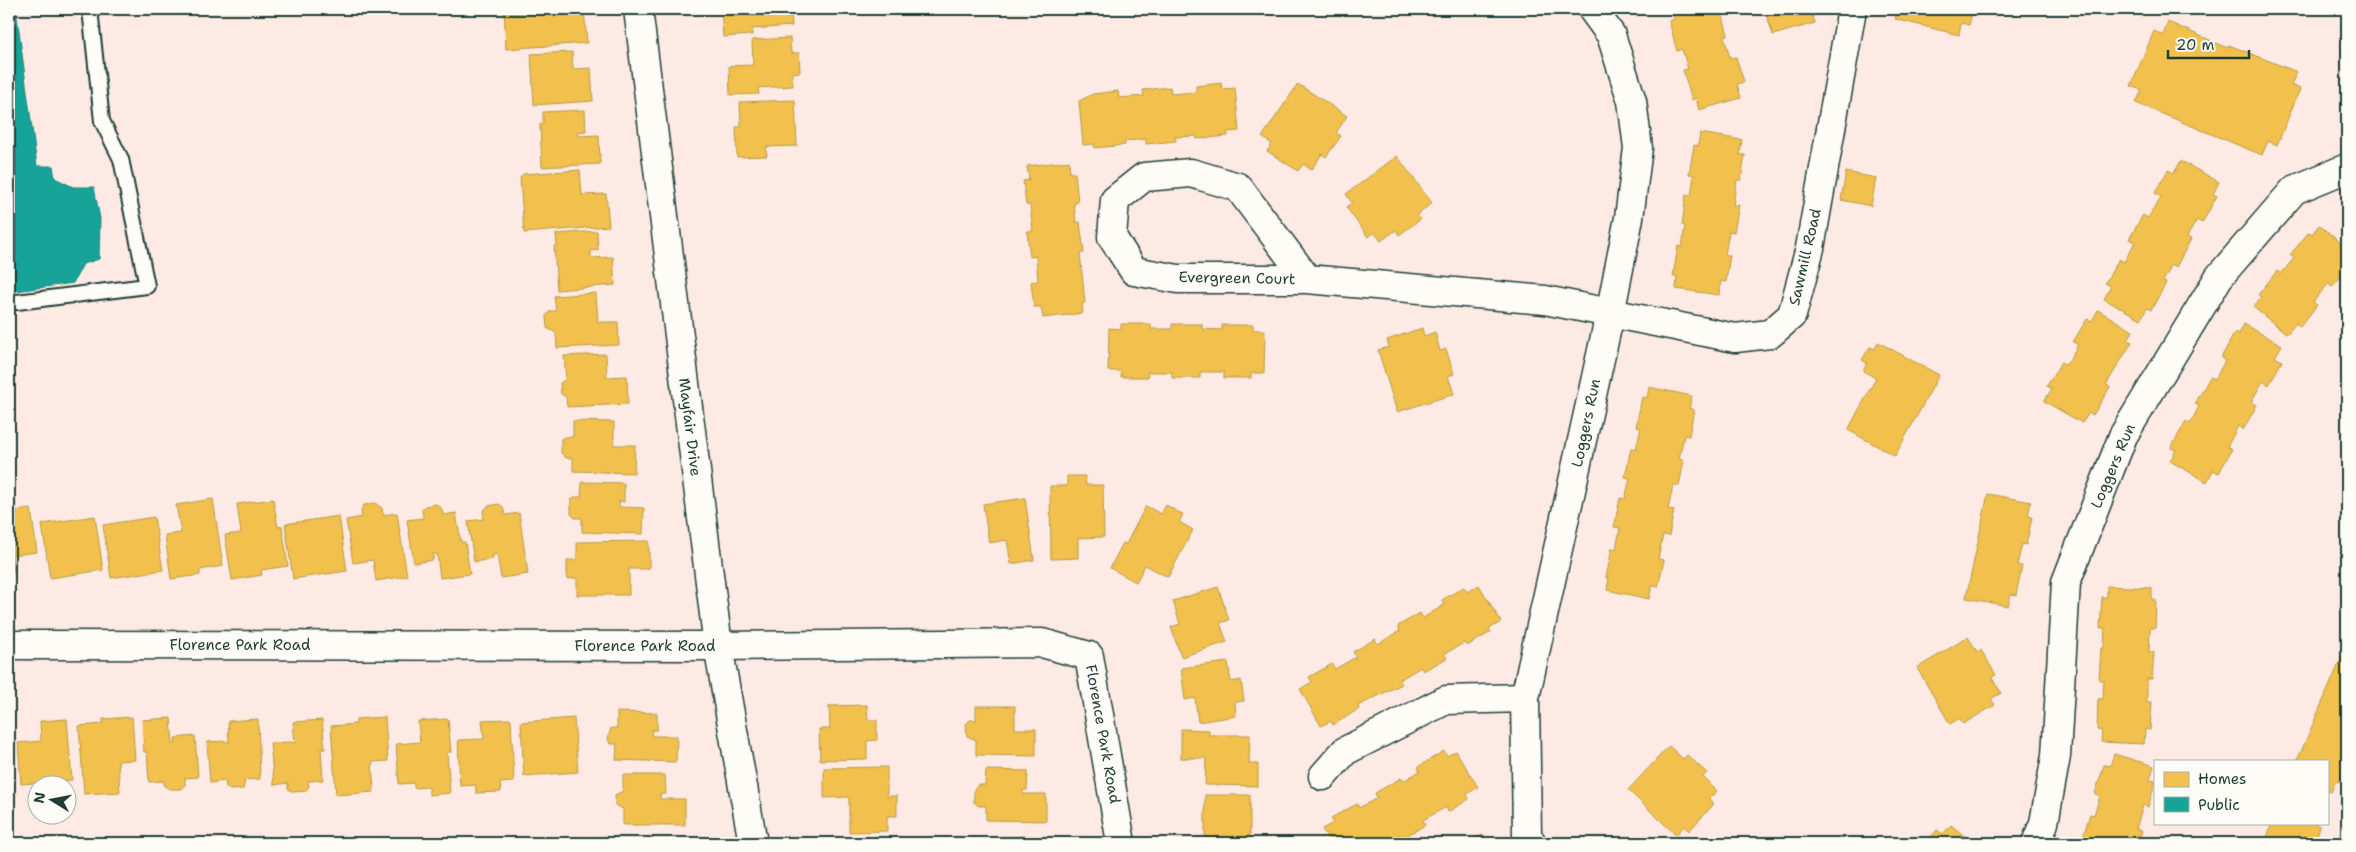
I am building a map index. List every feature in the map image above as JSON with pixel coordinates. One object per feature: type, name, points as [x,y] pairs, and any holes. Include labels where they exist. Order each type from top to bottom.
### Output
[{"type":"street","name":"Mayfair Drive","points":[[638,9],[718,646],[753,843]]},
{"type":"street","name":"Loggers Run","points":[[1532,843],[1527,836],[1525,698],[1610,314],[1629,218],[1638,148],[1632,101],[1611,35],[1592,9]]},
{"type":"street","name":"Sawmill Road","points":[[1610,314],[1735,338],[1770,334],[1792,315],[1810,248],[1852,9]]},
{"type":"street","name":"Loggers Run","points":[[2036,843],[2044,823],[2056,756],[2066,582],[2123,436],[2219,277],[2294,190],[2347,168]]},
{"type":"street","name":"Evergreen Court","points":[[1307,279],[1238,187],[1191,174],[1144,177],[1115,200],[1112,237],[1134,271],[1178,279],[1307,279],[1545,300],[1610,314]]},
{"type":"street","name":"Florence Park Road","points":[[9,645],[718,646],[1042,642],[1089,656],[1122,843]]},
{"type":"street","points":[[1323,776],[1345,751],[1446,700],[1525,698]]},
{"type":"lane","points":[[9,303],[147,286],[121,159],[102,121],[90,9]]},
{"type":"building: Homes","points":[[504,9],[546,9],[546,11],[584,9],[587,43],[506,49]]},
{"type":"building: Homes","points":[[721,9],[791,9],[792,26],[752,29],[752,35],[723,37]]},
{"type":"building: Homes","points":[[1671,9],[1721,9],[1728,35],[1724,36],[1730,58],[1736,57],[1744,82],[1737,84],[1741,98],[1699,110],[1696,98],[1692,100],[1683,70],[1688,69],[1682,49],[1677,51],[1669,21],[1674,19]]},
{"type":"building: Homes","points":[[1765,9],[1813,9],[1814,11],[1811,12],[1815,23],[1773,35]]},
{"type":"building: Homes","points":[[1898,9],[1973,9],[1969,25],[1961,23],[1959,35],[1895,19]]},
{"type":"building: Homes","points":[[2168,22],[2228,48],[2229,45],[2297,72],[2291,85],[2300,89],[2277,145],[2268,141],[2262,155],[2136,103],[2142,90],[2131,86],[2154,31],[2163,35]]},
{"type":"building: Homes","points":[[790,38],[791,53],[799,53],[800,72],[792,73],[793,86],[758,88],[759,94],[730,95],[729,66],[753,65],[752,40]]},
{"type":"building: Homes","points":[[572,52],[573,69],[591,68],[593,101],[534,105],[531,54]]},
{"type":"building: Homes","points":[[1221,83],[1222,89],[1235,88],[1239,131],[1227,132],[1228,136],[1197,139],[1196,136],[1175,137],[1176,141],[1146,144],[1146,139],[1125,141],[1125,145],[1095,148],[1094,144],[1083,145],[1079,101],[1093,94],[1118,91],[1119,98],[1144,96],[1143,90],[1170,87],[1171,94],[1196,92],[1196,86]]},
{"type":"building: Homes","points":[[1298,84],[1347,116],[1336,133],[1341,136],[1326,157],[1322,154],[1311,170],[1303,164],[1298,171],[1267,151],[1272,144],[1262,137]]},
{"type":"building: Homes","points":[[795,100],[797,146],[766,147],[767,156],[737,157],[736,127],[741,127],[740,102]]},
{"type":"building: Homes","points":[[585,110],[586,131],[577,132],[578,136],[599,135],[600,164],[542,167],[540,124],[543,124],[543,112]]},
{"type":"building: Homes","points":[[1700,133],[1742,140],[1740,155],[1745,155],[1741,180],[1737,180],[1733,205],[1739,205],[1734,232],[1729,231],[1725,255],[1730,255],[1726,282],[1721,281],[1719,295],[1676,289],[1677,276],[1673,276],[1678,246],[1682,247],[1685,226],[1682,225],[1686,195],[1691,196],[1694,175],[1689,174],[1694,145],[1698,146]]},
{"type":"building: Homes","points":[[1397,156],[1432,203],[1417,215],[1421,219],[1399,235],[1396,230],[1381,241],[1374,232],[1368,237],[1346,207],[1352,203],[1346,194]]},
{"type":"building: Homes","points":[[1069,161],[1070,173],[1075,173],[1078,202],[1074,203],[1076,222],[1080,222],[1084,253],[1080,253],[1085,303],[1082,304],[1083,313],[1043,318],[1041,307],[1034,307],[1031,282],[1038,281],[1036,256],[1030,257],[1027,231],[1033,231],[1030,205],[1026,205],[1023,181],[1029,180],[1027,166]]},
{"type":"building: Homes","points":[[2181,161],[2219,182],[2213,194],[2217,196],[2202,223],[2197,220],[2187,237],[2191,239],[2176,267],[2172,264],[2163,282],[2166,283],[2151,310],[2147,308],[2141,319],[2104,299],[2111,286],[2105,283],[2119,259],[2124,262],[2135,242],[2129,239],[2143,215],[2148,218],[2161,197],[2155,193],[2168,170],[2174,173]]},
{"type":"building: Homes","points":[[580,170],[582,195],[606,194],[609,226],[524,233],[520,178],[523,174]]},
{"type":"building: Homes","points":[[1846,172],[1876,178],[1871,206],[1841,200]]},
{"type":"building: Homes","points":[[2319,225],[2347,248],[2347,260],[2344,263],[2347,269],[2332,287],[2328,284],[2313,302],[2317,305],[2300,327],[2296,323],[2287,334],[2253,307],[2261,297],[2258,295],[2277,271],[2281,274],[2294,258],[2290,255],[2309,232],[2312,234]]},
{"type":"building: Homes","points":[[597,231],[598,250],[591,251],[591,258],[613,257],[615,285],[557,290],[554,246],[557,246],[556,234]]},
{"type":"building: Homes","points":[[596,293],[598,322],[618,322],[619,345],[557,348],[556,333],[547,328],[546,316],[550,311],[556,311],[554,296]]},
{"type":"building: Homes","points":[[2098,310],[2133,331],[2128,340],[2132,342],[2106,385],[2110,387],[2093,415],[2089,413],[2082,423],[2044,401],[2052,389],[2047,386],[2061,362],[2066,365],[2078,345],[2073,342],[2087,319],[2092,321]]},
{"type":"building: Homes","points":[[1121,324],[1151,324],[1151,329],[1172,329],[1172,324],[1202,324],[1202,329],[1222,330],[1222,325],[1253,325],[1253,330],[1265,330],[1264,373],[1251,373],[1251,378],[1224,378],[1224,372],[1200,372],[1200,378],[1172,378],[1172,372],[1148,372],[1148,377],[1121,377],[1121,371],[1108,371],[1109,328],[1121,329]]},
{"type":"building: Homes","points":[[2244,324],[2282,345],[2275,357],[2282,361],[2269,385],[2263,381],[2251,402],[2257,405],[2243,430],[2238,426],[2227,447],[2232,449],[2219,473],[2213,470],[2207,482],[2170,461],[2176,450],[2171,448],[2186,421],[2190,424],[2199,406],[2195,404],[2210,377],[2215,379],[2225,361],[2221,358],[2235,332],[2239,334]]},
{"type":"building: Homes","points":[[1422,328],[1424,336],[1435,332],[1440,351],[1446,349],[1454,374],[1448,376],[1454,394],[1397,412],[1378,350],[1389,347],[1387,340]]},
{"type":"building: Homes","points":[[1878,342],[1939,375],[1895,456],[1848,430],[1876,378],[1863,371],[1867,363],[1862,360],[1870,347],[1875,349]]},
{"type":"building: Homes","points":[[606,354],[607,377],[627,376],[628,404],[567,407],[566,397],[561,394],[560,383],[566,379],[564,356]]},
{"type":"building: Homes","points":[[1649,387],[1692,396],[1689,408],[1694,410],[1689,436],[1684,435],[1679,459],[1684,460],[1679,486],[1673,485],[1668,509],[1674,510],[1669,536],[1663,535],[1658,559],[1664,560],[1658,587],[1652,586],[1649,599],[1607,590],[1609,578],[1606,578],[1612,548],[1616,549],[1620,528],[1614,527],[1620,498],[1625,499],[1630,478],[1625,477],[1631,448],[1636,449],[1641,428],[1636,427],[1642,397],[1647,398]]},
{"type":"building: Homes","points":[[573,421],[614,422],[614,445],[635,445],[634,473],[573,471],[573,458],[566,458],[561,453],[561,439],[573,437]]},
{"type":"building: Homes","points":[[1067,476],[1085,476],[1086,485],[1103,485],[1104,537],[1078,538],[1078,558],[1051,559],[1050,486],[1067,486]]},
{"type":"building: Homes","points":[[582,482],[624,483],[624,502],[619,501],[619,507],[644,508],[643,534],[582,532],[582,518],[575,518],[571,514],[571,500],[574,497],[581,497]]},
{"type":"building: Homes","points":[[1988,494],[2031,502],[2028,516],[2032,517],[2026,545],[2022,544],[2017,565],[2022,566],[2016,595],[2011,594],[2008,606],[1966,598]]},
{"type":"building: Homes","points":[[1025,498],[1034,560],[1011,564],[1007,540],[989,543],[983,504]]},
{"type":"building: Homes","points":[[213,499],[223,566],[200,570],[200,575],[171,579],[165,535],[181,533],[176,505]]},
{"type":"building: Homes","points":[[273,499],[278,527],[282,526],[288,566],[261,570],[262,575],[232,580],[225,535],[241,533],[237,504]]},
{"type":"building: Homes","points":[[9,500],[15,502],[16,511],[31,509],[37,552],[12,555],[15,572],[9,573]]},
{"type":"building: Homes","points":[[375,503],[382,508],[383,515],[397,513],[407,576],[376,581],[373,560],[353,563],[346,520],[362,517],[361,510],[364,505]]},
{"type":"building: Homes","points":[[436,504],[442,509],[443,515],[456,513],[461,542],[465,542],[470,574],[440,578],[437,554],[433,554],[433,560],[414,563],[407,520],[423,518],[422,509],[425,506]]},
{"type":"building: Homes","points":[[499,504],[503,507],[505,515],[519,513],[528,574],[501,578],[497,554],[493,555],[493,559],[474,562],[468,521],[484,519],[483,511],[488,506]]},
{"type":"building: Homes","points":[[1166,505],[1183,515],[1179,522],[1193,530],[1168,577],[1145,565],[1136,582],[1110,568],[1123,543],[1126,544],[1146,506],[1161,514]]},
{"type":"building: Homes","points":[[95,516],[103,570],[50,578],[42,524]]},
{"type":"building: Homes","points":[[339,516],[347,571],[293,579],[285,524]]},
{"type":"building: Homes","points":[[154,517],[163,570],[111,578],[103,525]]},
{"type":"building: Homes","points":[[649,541],[649,569],[629,569],[629,595],[577,595],[577,578],[567,579],[567,560],[577,560],[577,542]]},
{"type":"building: Homes","points":[[1479,585],[1501,622],[1489,629],[1491,632],[1467,646],[1464,643],[1444,654],[1447,658],[1423,671],[1421,667],[1399,680],[1402,684],[1358,706],[1359,709],[1333,725],[1331,721],[1321,726],[1300,689],[1312,682],[1309,677],[1332,664],[1335,669],[1356,657],[1353,652],[1375,639],[1378,644],[1400,631],[1398,626],[1420,613],[1423,618],[1444,605],[1442,600],[1464,587],[1467,592]]},
{"type":"building: Homes","points":[[2107,586],[2152,588],[2152,600],[2156,600],[2155,628],[2150,628],[2149,652],[2154,652],[2152,679],[2147,679],[2147,702],[2152,702],[2150,730],[2145,729],[2144,744],[2101,742],[2102,731],[2097,730],[2098,699],[2103,699],[2104,680],[2099,680],[2101,648],[2104,648],[2105,628],[2100,628],[2102,597],[2107,597]]},
{"type":"building: Homes","points":[[1218,587],[1229,620],[1220,623],[1227,642],[1181,657],[1171,627],[1180,624],[1173,601]]},
{"type":"building: Homes","points":[[1968,637],[1978,653],[1981,650],[1996,675],[1992,677],[2001,693],[1991,699],[1995,705],[1963,724],[1960,718],[1950,724],[1917,668]]},
{"type":"building: Homes","points":[[2347,645],[2347,764],[2339,782],[2336,781],[2331,792],[2328,790],[2328,760],[2297,760]]},
{"type":"building: Homes","points":[[1228,662],[1231,682],[1241,680],[1244,701],[1235,702],[1236,716],[1198,722],[1195,698],[1185,700],[1181,668]]},
{"type":"building: Homes","points":[[867,705],[868,720],[877,720],[877,740],[867,741],[867,759],[820,760],[819,729],[830,729],[829,706]]},
{"type":"building: Homes","points":[[976,706],[1015,706],[1015,729],[1036,729],[1036,756],[976,755],[976,740],[967,736],[966,724],[970,720],[976,720]]},
{"type":"building: Homes","points":[[617,712],[657,713],[657,730],[652,730],[651,736],[677,736],[676,762],[616,760],[617,744],[610,744],[608,738],[611,728],[617,728]]},
{"type":"building: Homes","points":[[132,717],[135,760],[118,761],[120,792],[84,794],[79,726],[103,724],[103,719]]},
{"type":"building: Homes","points":[[385,717],[388,761],[372,762],[374,792],[336,795],[331,726],[356,724],[356,719]]},
{"type":"building: Homes","points":[[171,718],[173,744],[176,743],[175,738],[195,736],[198,777],[185,778],[185,785],[182,789],[170,789],[164,786],[164,781],[149,782],[147,752],[144,752],[142,720]]},
{"type":"building: Homes","points":[[574,718],[578,772],[524,776],[521,722]]},
{"type":"building: Homes","points":[[67,719],[72,774],[28,774],[28,784],[21,784],[18,743],[41,741],[40,721]]},
{"type":"building: Homes","points":[[258,719],[260,779],[245,780],[243,789],[230,790],[226,787],[225,781],[210,783],[207,742],[226,741],[229,743],[228,721]]},
{"type":"building: Homes","points":[[448,719],[451,752],[447,752],[450,793],[429,795],[429,787],[414,788],[414,783],[399,784],[396,744],[420,742],[418,721]]},
{"type":"building: Homes","points":[[511,719],[514,782],[500,783],[501,792],[476,793],[476,785],[460,786],[458,740],[484,739],[482,720]]},
{"type":"building: Homes","points":[[322,720],[325,749],[321,749],[323,780],[308,781],[309,787],[305,791],[293,792],[288,789],[288,783],[274,785],[270,743],[295,743],[293,722]]},
{"type":"building: Homes","points":[[1181,729],[1209,730],[1209,735],[1250,735],[1249,764],[1258,764],[1258,786],[1205,785],[1206,758],[1181,758]]},
{"type":"building: Homes","points":[[1669,746],[1683,759],[1687,755],[1707,773],[1703,777],[1717,791],[1709,799],[1714,804],[1689,831],[1684,826],[1676,835],[1628,790]]},
{"type":"building: Homes","points":[[1444,751],[1447,756],[1456,751],[1478,787],[1467,794],[1469,799],[1448,812],[1446,807],[1423,820],[1425,825],[1403,838],[1400,834],[1384,843],[1331,843],[1322,829],[1333,823],[1331,818],[1357,804],[1359,808],[1377,798],[1375,793],[1401,778],[1403,781],[1420,771],[1418,767]]},
{"type":"building: Homes","points":[[2114,754],[2154,766],[2150,780],[2154,781],[2154,787],[2148,807],[2143,805],[2136,829],[2142,831],[2138,843],[2081,843],[2090,814],[2094,815],[2100,796],[2095,794],[2104,765],[2110,766]]},
{"type":"building: Homes","points":[[887,767],[887,796],[897,796],[897,816],[887,816],[887,831],[849,832],[849,797],[824,798],[824,768]]},
{"type":"building: Homes","points":[[986,770],[1028,771],[1027,790],[1023,790],[1023,794],[1046,794],[1046,821],[986,820],[986,806],[979,806],[974,802],[974,789],[978,785],[985,785]]},
{"type":"building: Homes","points":[[623,775],[665,775],[666,794],[660,794],[660,799],[685,799],[685,825],[623,825],[623,809],[615,805],[615,795],[623,791]]},
{"type":"building: Homes","points":[[1205,795],[1250,795],[1250,843],[1205,843]]},
{"type":"building: Homes","points":[[2272,824],[2316,824],[2320,826],[2315,843],[2265,843]]},
{"type":"building: Homes","points":[[1951,825],[1973,843],[1926,843],[1937,830],[1943,834]]},
{"type":"building: Homes","points":[[1483,835],[1488,843],[1464,843],[1480,836]]},
{"type":"building: Homes","points":[[1035,836],[1035,843],[995,843],[995,837]]},
{"type":"building: Public","points":[[9,9],[16,9],[37,166],[53,166],[55,178],[73,187],[94,187],[100,219],[99,259],[83,264],[73,283],[9,292]]}]
